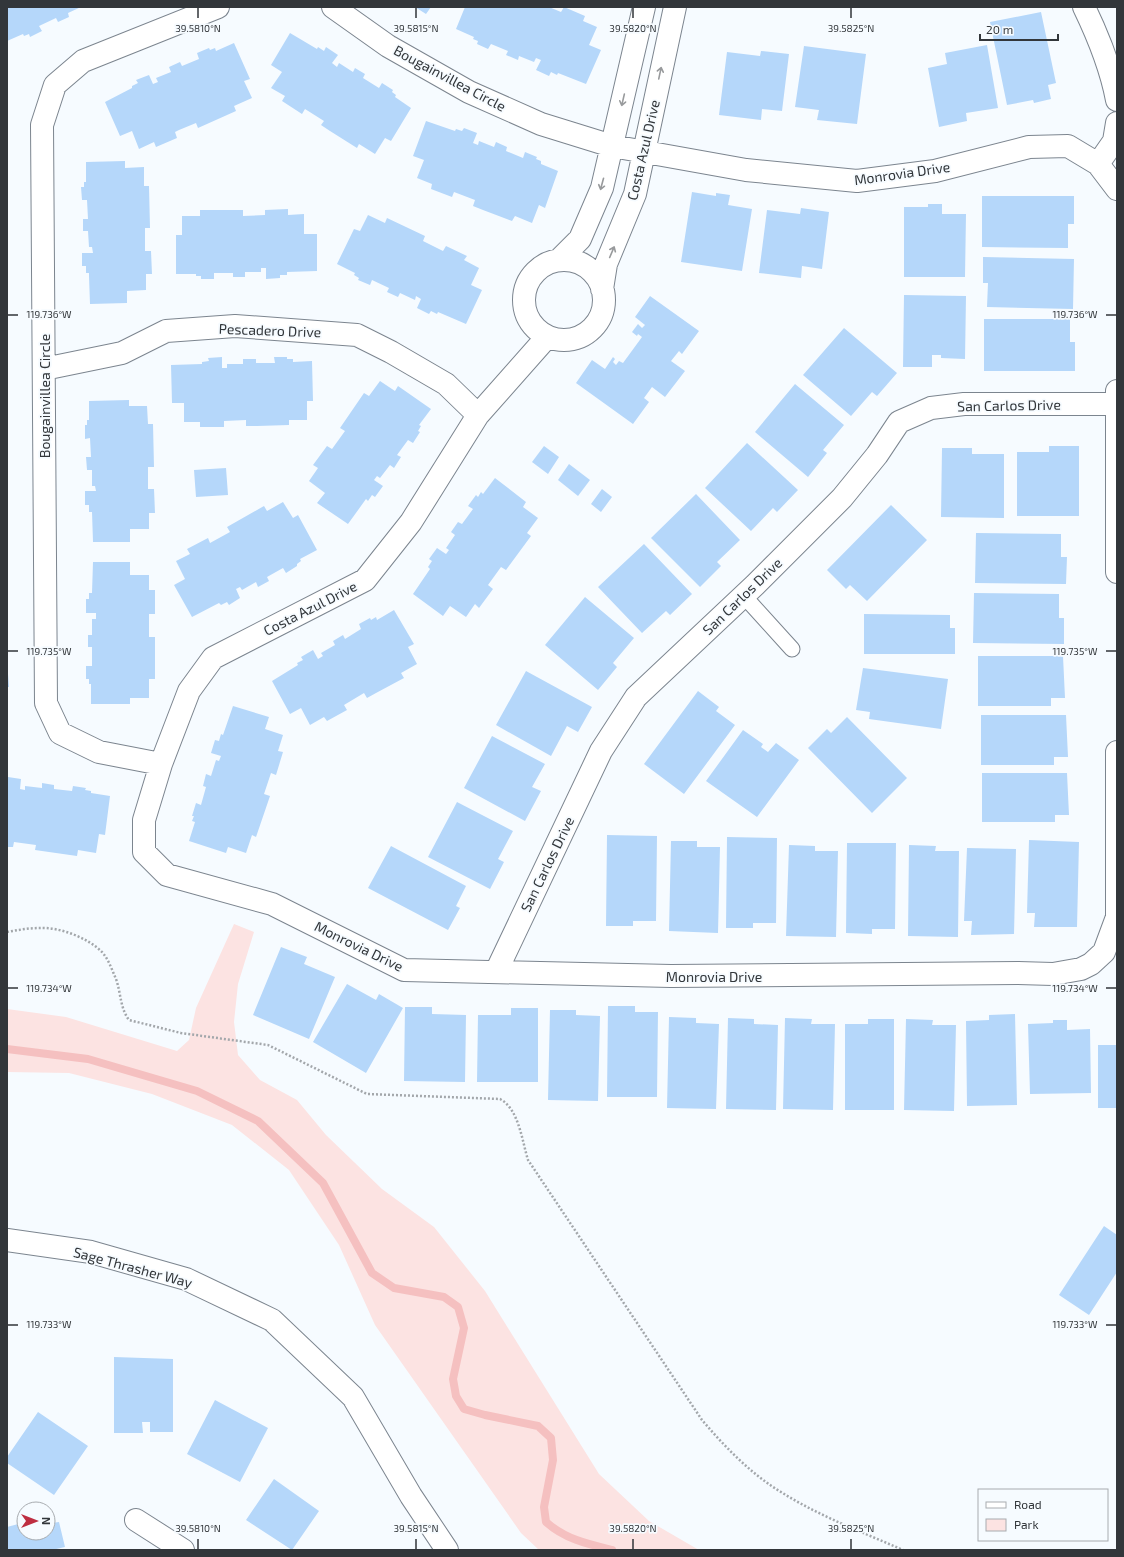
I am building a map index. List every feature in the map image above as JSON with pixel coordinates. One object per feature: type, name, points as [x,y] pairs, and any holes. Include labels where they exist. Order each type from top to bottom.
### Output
[{"type":"street","name":"Bougainvillea Circle","points":[[161,764],[98,752],[60,733],[46,702],[42,125],[55,85],[83,61],[218,7]]},
{"type":"street","name":"Bougainvillea Circle","points":[[333,7],[388,46],[469,92],[541,124],[612,146],[645,152]]},
{"type":"street","points":[[559,260],[580,239],[602,188],[644,7]]},
{"type":"street","name":"Costa Azul Drive","points":[[602,289],[606,264],[635,194],[675,7]]},
{"type":"street","points":[[1084,7],[1093,26],[1114,84],[1117,100]]},
{"type":"street","points":[[1098,164],[1114,141],[1117,123]]},
{"type":"street","name":"Monrovia Drive","points":[[645,152],[746,170],[856,181],[935,170],[1029,147],[1068,146],[1098,164],[1117,189]]},
{"type":"street","points":[[559,260],[576,262],[588,269],[596,277],[602,289],[603,308],[599,319],[591,330],[576,338],[562,340],[547,336],[532,324],[525,311],[524,296],[532,276],[550,262],[559,260]]},
{"type":"street","name":"Pescadero Drive","points":[[44,369],[122,353],[166,331],[235,326],[357,335],[391,352],[446,384],[478,415]]},
{"type":"street","name":"Costa Azul Drive","points":[[144,852],[144,820],[161,764],[189,691],[213,658],[365,580],[411,522],[478,415],[547,336]]},
{"type":"street","points":[[1117,398],[1117,572]]},
{"type":"street","name":"San Carlos Drive","points":[[496,972],[605,745],[636,697],[744,596],[842,498],[877,455],[899,422],[931,408],[964,404],[1117,398]]},
{"type":"street","name":"Monrovia Drive","points":[[144,852],[167,875],[272,904],[404,970],[679,976],[1018,973],[1043,975],[1081,969],[1091,964],[1104,952],[1117,917],[1117,752]]},
{"type":"street","name":"Sage Thrasher Way","points":[[7,1240],[91,1252],[186,1279],[272,1320],[353,1397],[411,1496],[447,1550]]},
{"type":"street","points":[[136,1520],[183,1550]]},
{"type":"lane","points":[[744,596],[792,649]]},
{"type":"path","points":[[7,932],[42,928],[65,932],[85,941],[102,952],[111,966],[118,985],[125,1014],[129,1020],[181,1034],[268,1045],[367,1094],[500,1099],[508,1103],[515,1117],[528,1160],[702,1420],[717,1438],[750,1469],[780,1492],[808,1508],[903,1550]]},
{"type":"green space","points":[[234,924],[254,932],[238,984],[234,1022],[238,1055],[260,1080],[297,1100],[326,1135],[382,1189],[434,1227],[485,1291],[599,1474],[649,1521],[699,1550],[539,1550],[521,1533],[375,1325],[339,1245],[289,1170],[232,1125],[152,1094],[69,1073],[7,1072],[7,1009],[66,1017],[177,1051],[189,1040],[196,1008]]},
{"type":"building","points":[[7,7],[81,7],[68,13],[69,17],[58,22],[56,18],[39,26],[42,31],[30,37],[29,34],[24,36],[23,34],[7,41]]},
{"type":"building","points":[[415,7],[431,7],[426,14]]},
{"type":"building","points":[[465,7],[549,7],[561,12],[564,7],[585,16],[583,21],[597,27],[589,45],[601,50],[586,84],[558,73],[557,75],[551,72],[549,76],[536,70],[541,60],[536,58],[534,62],[519,56],[518,60],[506,55],[508,51],[491,44],[488,49],[477,44],[478,41],[473,39],[474,37],[456,29]]},
{"type":"building","points":[[1041,12],[1056,83],[1048,85],[1051,99],[1034,103],[1033,100],[1007,105],[990,22]]},
{"type":"building","points":[[290,33],[317,49],[318,47],[324,51],[326,47],[338,55],[332,63],[337,67],[339,63],[353,72],[355,68],[365,74],[363,78],[379,88],[382,83],[393,90],[392,92],[396,95],[395,97],[411,108],[391,141],[385,138],[375,154],[359,144],[357,148],[330,131],[321,125],[324,121],[305,109],[302,114],[282,101],[285,96],[271,88],[282,72],[271,65]]},
{"type":"building","points":[[234,43],[250,79],[244,81],[252,98],[234,106],[236,111],[198,128],[196,123],[175,132],[177,138],[156,147],[154,142],[139,149],[132,131],[120,136],[105,102],[132,88],[132,86],[138,83],[136,80],[149,75],[153,84],[158,82],[156,78],[171,72],[169,67],[180,62],[182,66],[199,59],[197,53],[209,48],[210,50],[215,48],[216,51]]},
{"type":"building","points":[[987,45],[998,108],[966,113],[967,121],[939,127],[928,68],[947,64],[945,53]]},
{"type":"building","points":[[804,46],[866,54],[857,124],[817,120],[819,110],[795,107]]},
{"type":"building","points":[[761,51],[789,54],[782,111],[762,109],[761,120],[719,115],[727,52],[760,56]]},
{"type":"building","points":[[426,121],[455,131],[456,129],[462,131],[464,128],[477,133],[473,143],[478,145],[479,141],[494,147],[496,142],[507,147],[506,151],[523,158],[525,152],[537,157],[536,159],[541,161],[541,164],[558,171],[545,208],[539,205],[532,223],[515,216],[512,221],[473,206],[475,200],[454,192],[452,197],[431,189],[432,184],[417,178],[424,160],[413,156]]},
{"type":"building","points":[[125,161],[125,168],[144,167],[144,186],[149,186],[150,228],[145,228],[145,251],[151,251],[152,274],[146,274],[146,290],[127,291],[127,303],[90,304],[89,273],[86,273],[86,266],[82,266],[82,253],[93,253],[92,247],[89,247],[88,231],[83,231],[83,219],[88,219],[87,200],[82,200],[81,187],[84,187],[84,182],[86,182],[86,162]]},
{"type":"building","points":[[692,192],[716,196],[716,193],[730,195],[728,205],[752,209],[742,271],[681,262]]},
{"type":"building","points":[[982,196],[1074,196],[1074,224],[1068,224],[1068,248],[982,247]]},
{"type":"building","points":[[928,204],[942,204],[942,214],[966,214],[965,277],[904,277],[904,207],[928,207]]},
{"type":"building","points":[[801,208],[829,212],[822,269],[802,266],[801,278],[759,273],[767,210],[800,214]]},
{"type":"building","points":[[288,209],[288,215],[304,214],[304,234],[317,234],[317,271],[287,272],[287,275],[280,275],[280,278],[266,279],[266,268],[261,268],[261,272],[245,272],[245,277],[233,277],[233,273],[214,273],[214,279],[201,279],[201,276],[196,276],[196,274],[176,274],[176,235],[182,235],[182,216],[200,216],[200,210],[243,210],[243,216],[265,215],[265,210]]},
{"type":"building","points":[[368,215],[385,223],[387,218],[425,236],[423,241],[443,251],[446,246],[467,256],[464,260],[479,268],[471,285],[482,290],[466,324],[438,312],[437,314],[431,311],[429,314],[417,308],[421,299],[416,296],[415,300],[400,293],[398,297],[387,292],[389,288],[372,280],[370,285],[358,280],[359,278],[354,275],[355,273],[337,264],[354,229],[360,231]]},
{"type":"building","points":[[983,257],[1074,259],[1073,309],[987,307],[988,283],[983,283]]},
{"type":"building","points":[[904,295],[966,296],[965,359],[941,358],[941,355],[932,355],[932,367],[903,367]]},
{"type":"building","points":[[650,296],[699,331],[682,354],[679,351],[671,361],[685,371],[665,397],[652,387],[644,398],[649,402],[633,424],[576,383],[592,360],[605,369],[613,357],[615,359],[613,362],[616,365],[619,361],[623,363],[642,337],[638,334],[637,336],[632,332],[638,324],[642,328],[645,325],[635,317]]},
{"type":"building","points":[[984,319],[1070,319],[1070,342],[1075,342],[1075,371],[984,371]]},
{"type":"building","points":[[844,328],[897,373],[877,396],[872,392],[851,416],[803,375]]},
{"type":"building","points":[[222,357],[222,368],[227,368],[227,364],[243,364],[243,359],[256,359],[256,363],[275,363],[274,357],[287,357],[287,359],[293,359],[293,362],[312,361],[313,401],[307,401],[307,420],[289,420],[289,425],[257,426],[246,426],[246,420],[224,421],[224,427],[200,427],[200,422],[184,422],[184,403],[172,403],[171,365],[202,364],[202,362],[209,361],[208,358]]},
{"type":"building","points":[[380,381],[395,391],[398,386],[431,409],[419,425],[421,426],[418,431],[420,432],[413,443],[408,440],[397,455],[401,457],[394,468],[390,465],[380,478],[377,476],[374,480],[383,486],[375,497],[372,495],[368,501],[366,499],[348,524],[317,503],[325,493],[309,481],[318,468],[313,465],[327,446],[332,449],[345,431],[340,428],[364,393],[369,396]]},
{"type":"building","points":[[795,384],[844,425],[823,450],[827,453],[808,477],[755,432]]},
{"type":"building","points":[[129,400],[129,406],[147,406],[148,424],[153,424],[154,467],[148,467],[148,489],[154,489],[155,513],[149,513],[149,529],[130,529],[130,542],[93,542],[92,512],[89,512],[89,505],[85,505],[85,491],[96,491],[95,486],[92,486],[92,470],[87,470],[86,457],[91,457],[90,438],[85,439],[85,425],[87,425],[87,420],[89,420],[89,401]]},
{"type":"building","points":[[747,443],[798,490],[777,512],[773,508],[751,531],[705,488]]},
{"type":"building","points":[[544,446],[559,457],[548,474],[532,462]]},
{"type":"building","points":[[1049,446],[1079,446],[1079,516],[1017,516],[1017,452],[1049,452]]},
{"type":"building","points":[[942,448],[972,448],[972,454],[1004,454],[1004,518],[941,517]]},
{"type":"building","points":[[569,464],[590,480],[578,496],[558,480]]},
{"type":"building","points":[[226,468],[228,495],[196,497],[194,470]]},
{"type":"building","points":[[495,478],[526,502],[523,507],[538,518],[527,533],[531,536],[506,570],[501,567],[488,585],[493,589],[479,608],[475,604],[466,617],[450,606],[443,616],[413,594],[430,569],[428,567],[432,561],[429,559],[437,548],[446,554],[449,550],[446,548],[455,535],[451,532],[458,522],[462,524],[473,509],[468,506],[476,495],[478,497],[481,492],[483,494]]},
{"type":"building","points":[[602,489],[612,497],[601,512],[591,504]]},
{"type":"building","points":[[696,494],[740,540],[717,562],[721,566],[700,587],[651,538]]},
{"type":"building","points":[[283,502],[293,518],[298,515],[317,550],[300,559],[301,561],[297,564],[297,566],[286,573],[283,568],[267,577],[269,581],[258,587],[256,582],[242,590],[240,587],[236,589],[240,598],[229,605],[227,602],[221,605],[219,603],[192,617],[174,585],[185,579],[176,561],[190,554],[187,549],[208,538],[210,543],[230,532],[227,527],[264,506],[267,511]]},
{"type":"building","points":[[891,505],[927,540],[867,601],[850,585],[846,589],[827,570]]},
{"type":"building","points":[[976,533],[1061,534],[1061,557],[1067,557],[1066,584],[975,583]]},
{"type":"building","points":[[644,544],[692,594],[670,615],[666,611],[642,633],[598,587]]},
{"type":"building","points":[[93,562],[130,562],[130,575],[149,575],[149,590],[155,590],[155,614],[149,614],[149,637],[155,637],[155,679],[149,679],[149,698],[130,698],[130,704],[91,704],[91,684],[89,684],[89,679],[86,679],[86,666],[92,666],[92,647],[88,647],[88,635],[92,635],[92,619],[96,619],[96,613],[86,613],[86,599],[89,599],[89,593],[92,593]]},
{"type":"building","points":[[974,593],[1059,594],[1059,618],[1064,618],[1064,644],[973,643]]},
{"type":"building","points":[[585,597],[634,638],[613,663],[617,667],[598,690],[545,645]]},
{"type":"building","points":[[394,610],[414,644],[408,647],[417,664],[401,673],[404,678],[367,698],[364,693],[344,705],[347,710],[327,721],[324,717],[310,725],[301,708],[290,714],[272,681],[298,665],[297,663],[303,660],[301,657],[313,650],[318,659],[323,656],[321,653],[335,645],[333,641],[343,635],[345,639],[361,629],[359,624],[370,618],[371,620],[376,617],[377,620]]},
{"type":"building","points":[[864,614],[950,615],[950,628],[955,628],[955,654],[864,654]]},
{"type":"building","points":[[978,656],[1063,656],[1065,698],[1051,698],[1051,706],[978,706]]},
{"type":"building","points":[[863,668],[948,679],[941,729],[869,719],[870,712],[856,710]]},
{"type":"building","points":[[526,671],[592,707],[578,732],[567,726],[551,756],[496,725]]},
{"type":"building","points":[[8,674],[9,687],[7,687]]},
{"type":"building","points":[[698,691],[719,707],[716,711],[735,725],[684,794],[644,764]]},
{"type":"building","points":[[233,706],[269,717],[265,729],[283,735],[278,751],[283,752],[276,775],[271,773],[264,794],[270,796],[256,837],[252,835],[246,853],[228,847],[226,853],[189,841],[195,822],[192,821],[194,816],[192,816],[196,803],[201,805],[206,787],[203,786],[206,774],[211,776],[216,760],[219,761],[221,756],[211,753],[215,740],[219,741],[221,734],[223,735]]},
{"type":"building","points":[[981,715],[1066,715],[1068,757],[1054,757],[1054,765],[981,765]]},
{"type":"building","points":[[847,717],[907,778],[872,813],[808,748],[827,729],[831,733]]},
{"type":"building","points":[[743,730],[763,744],[761,747],[768,752],[776,743],[799,760],[757,817],[706,781]]},
{"type":"building","points":[[492,736],[545,764],[532,787],[541,791],[525,821],[464,788]]},
{"type":"building","points":[[982,773],[1067,773],[1069,815],[1055,815],[1055,822],[982,822]]},
{"type":"building","points":[[8,777],[21,779],[20,789],[25,790],[25,786],[42,788],[42,783],[54,785],[54,789],[72,791],[73,786],[86,788],[85,790],[91,791],[91,793],[110,796],[105,835],[99,834],[96,853],[78,850],[77,856],[35,850],[36,845],[14,842],[13,847],[7,847]]},
{"type":"building","points":[[457,802],[513,831],[498,859],[504,862],[490,889],[428,857]]},
{"type":"building","points":[[607,835],[657,836],[656,921],[633,921],[633,926],[606,926]]},
{"type":"building","points":[[727,837],[777,838],[776,923],[753,923],[753,928],[726,928]]},
{"type":"building","points":[[1029,840],[1079,842],[1077,927],[1034,927],[1035,913],[1027,913]]},
{"type":"building","points":[[671,841],[697,841],[697,847],[720,847],[718,933],[669,931]]},
{"type":"building","points":[[847,843],[896,843],[895,929],[872,929],[872,934],[846,933]]},
{"type":"building","points":[[789,845],[815,846],[815,851],[838,851],[836,937],[786,936]]},
{"type":"building","points":[[909,845],[936,846],[935,851],[959,851],[958,937],[908,936]]},
{"type":"building","points":[[391,846],[466,886],[456,906],[460,908],[448,930],[368,888]]},
{"type":"building","points":[[967,848],[1016,849],[1014,934],[971,935],[972,921],[964,921]]},
{"type":"building","points":[[281,947],[307,957],[304,964],[335,977],[309,1039],[253,1015]]},
{"type":"building","points":[[347,984],[376,1000],[379,994],[403,1008],[366,1073],[313,1042]]},
{"type":"building","points":[[608,1006],[635,1006],[635,1012],[658,1012],[657,1097],[607,1097]]},
{"type":"building","points":[[405,1007],[432,1007],[432,1014],[466,1015],[465,1082],[404,1081]]},
{"type":"building","points":[[511,1008],[538,1008],[538,1082],[477,1082],[478,1015],[511,1015]]},
{"type":"building","points":[[550,1010],[576,1010],[576,1015],[600,1016],[598,1101],[548,1100]]},
{"type":"building","points":[[1015,1014],[1017,1105],[967,1106],[966,1021],[989,1020],[989,1015]]},
{"type":"building","points":[[669,1017],[696,1018],[696,1023],[719,1024],[716,1109],[667,1108]]},
{"type":"building","points":[[728,1018],[754,1019],[754,1024],[778,1025],[776,1110],[726,1109]]},
{"type":"building","points":[[785,1018],[812,1019],[811,1024],[835,1024],[833,1110],[783,1109]]},
{"type":"building","points":[[868,1019],[894,1019],[894,1110],[845,1110],[845,1024],[868,1024]]},
{"type":"building","points":[[906,1019],[933,1020],[932,1025],[956,1025],[954,1111],[904,1110]]},
{"type":"building","points":[[1053,1020],[1067,1020],[1067,1030],[1090,1029],[1091,1093],[1030,1094],[1028,1024],[1053,1023]]},
{"type":"building","points":[[1098,1045],[1117,1045],[1117,1108],[1098,1108]]},
{"type":"building","points":[[1104,1226],[1117,1235],[1117,1272],[1089,1315],[1059,1295]]},
{"type":"building","points":[[114,1357],[173,1359],[173,1432],[150,1432],[150,1422],[142,1422],[143,1433],[114,1433]]},
{"type":"building","points":[[215,1400],[268,1428],[240,1482],[187,1454]]},
{"type":"building","points":[[38,1412],[88,1446],[54,1495],[7,1463],[7,1457]]},
{"type":"building","points":[[274,1479],[319,1511],[292,1550],[246,1520]]},
{"type":"building","points":[[56,1522],[59,1522],[65,1547],[52,1550],[7,1550],[7,1527],[16,1525],[16,1541],[56,1541]]},
{"type":"waterway","points":[[7,1049],[88,1059],[197,1091],[258,1121],[323,1183],[372,1273],[394,1288],[444,1297],[458,1307],[464,1328],[453,1379],[456,1396],[464,1409],[538,1426],[551,1438],[553,1460],[544,1507],[546,1522],[553,1528],[569,1537],[612,1550]]}]
